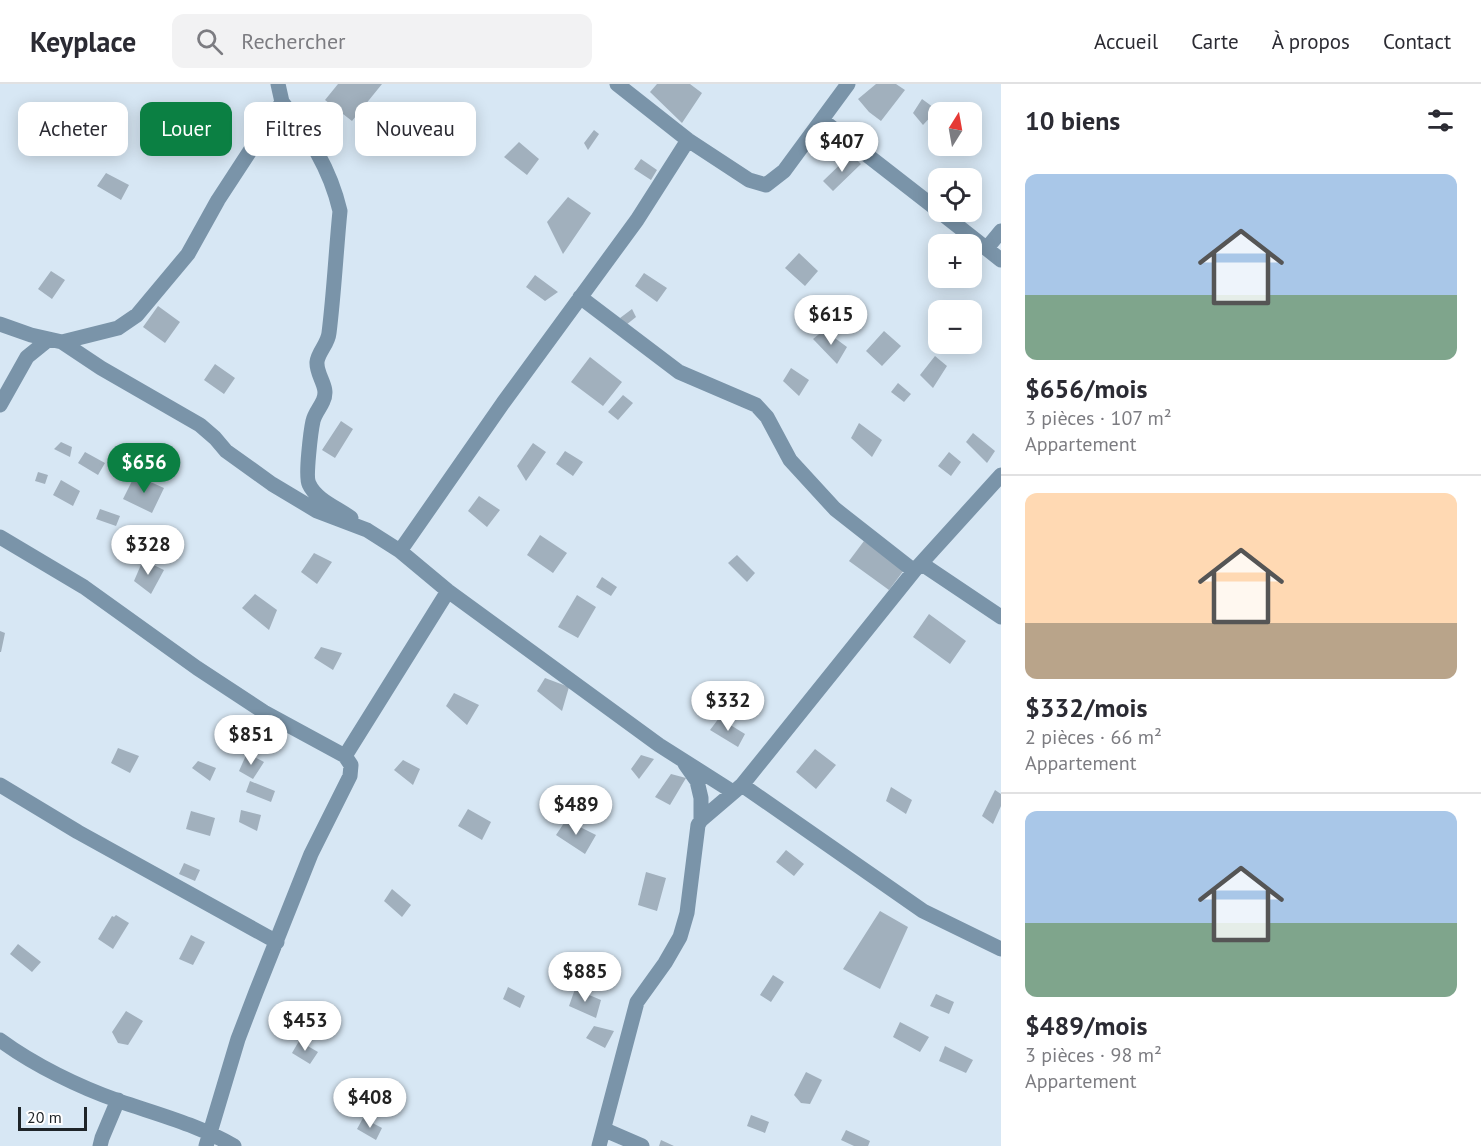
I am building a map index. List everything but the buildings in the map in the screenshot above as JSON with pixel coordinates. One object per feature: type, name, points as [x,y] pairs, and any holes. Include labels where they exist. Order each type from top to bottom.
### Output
[{"type":"street","points":[[278,84],[282,102]]},
{"type":"street","points":[[617,84],[688,140],[749,180],[766,185],[784,171],[848,84]]},
{"type":"street","points":[[822,120],[928,202]]},
{"type":"street","points":[[400,551],[503,403],[637,220],[688,140]]},
{"type":"street","points":[[0,405],[27,357],[55,341],[118,327],[137,315],[188,254],[218,200],[247,156]]},
{"type":"street","points":[[318,156],[336,192],[340,211],[329,335],[317,360],[317,370],[325,388],[325,394],[324,401],[313,422],[306,475],[309,486],[322,499],[400,551],[448,591],[659,745],[737,788],[922,911],[1001,949]]},
{"type":"street","points":[[953,222],[1001,260]]},
{"type":"street","points":[[987,248],[1001,231]]},
{"type":"street","points":[[580,297],[679,372],[756,405],[767,417],[790,460],[835,509],[918,567],[1001,617]]},
{"type":"street","points":[[0,324],[55,341],[200,425],[226,451],[272,484],[317,511],[367,530]]},
{"type":"street","points":[[599,1146],[638,1002],[666,963],[680,937],[687,913],[695,833],[701,820],[737,788],[918,567],[1001,475]]},
{"type":"street","points":[[0,537],[84,587],[197,668],[264,712],[345,756],[351,765],[350,776],[311,854],[238,1039],[208,1139]]},
{"type":"street","points":[[345,756],[448,591]]},
{"type":"street","points":[[683,759],[697,781],[701,798],[701,820]]},
{"type":"street","points":[[0,785],[78,832],[277,942]]},
{"type":"street","points":[[0,1040],[33,1063],[118,1100],[149,1109],[208,1139],[234,1146]]},
{"type":"street","points":[[100,1146],[118,1100]]},
{"type":"street","points":[[604,1130],[642,1146]]}]
